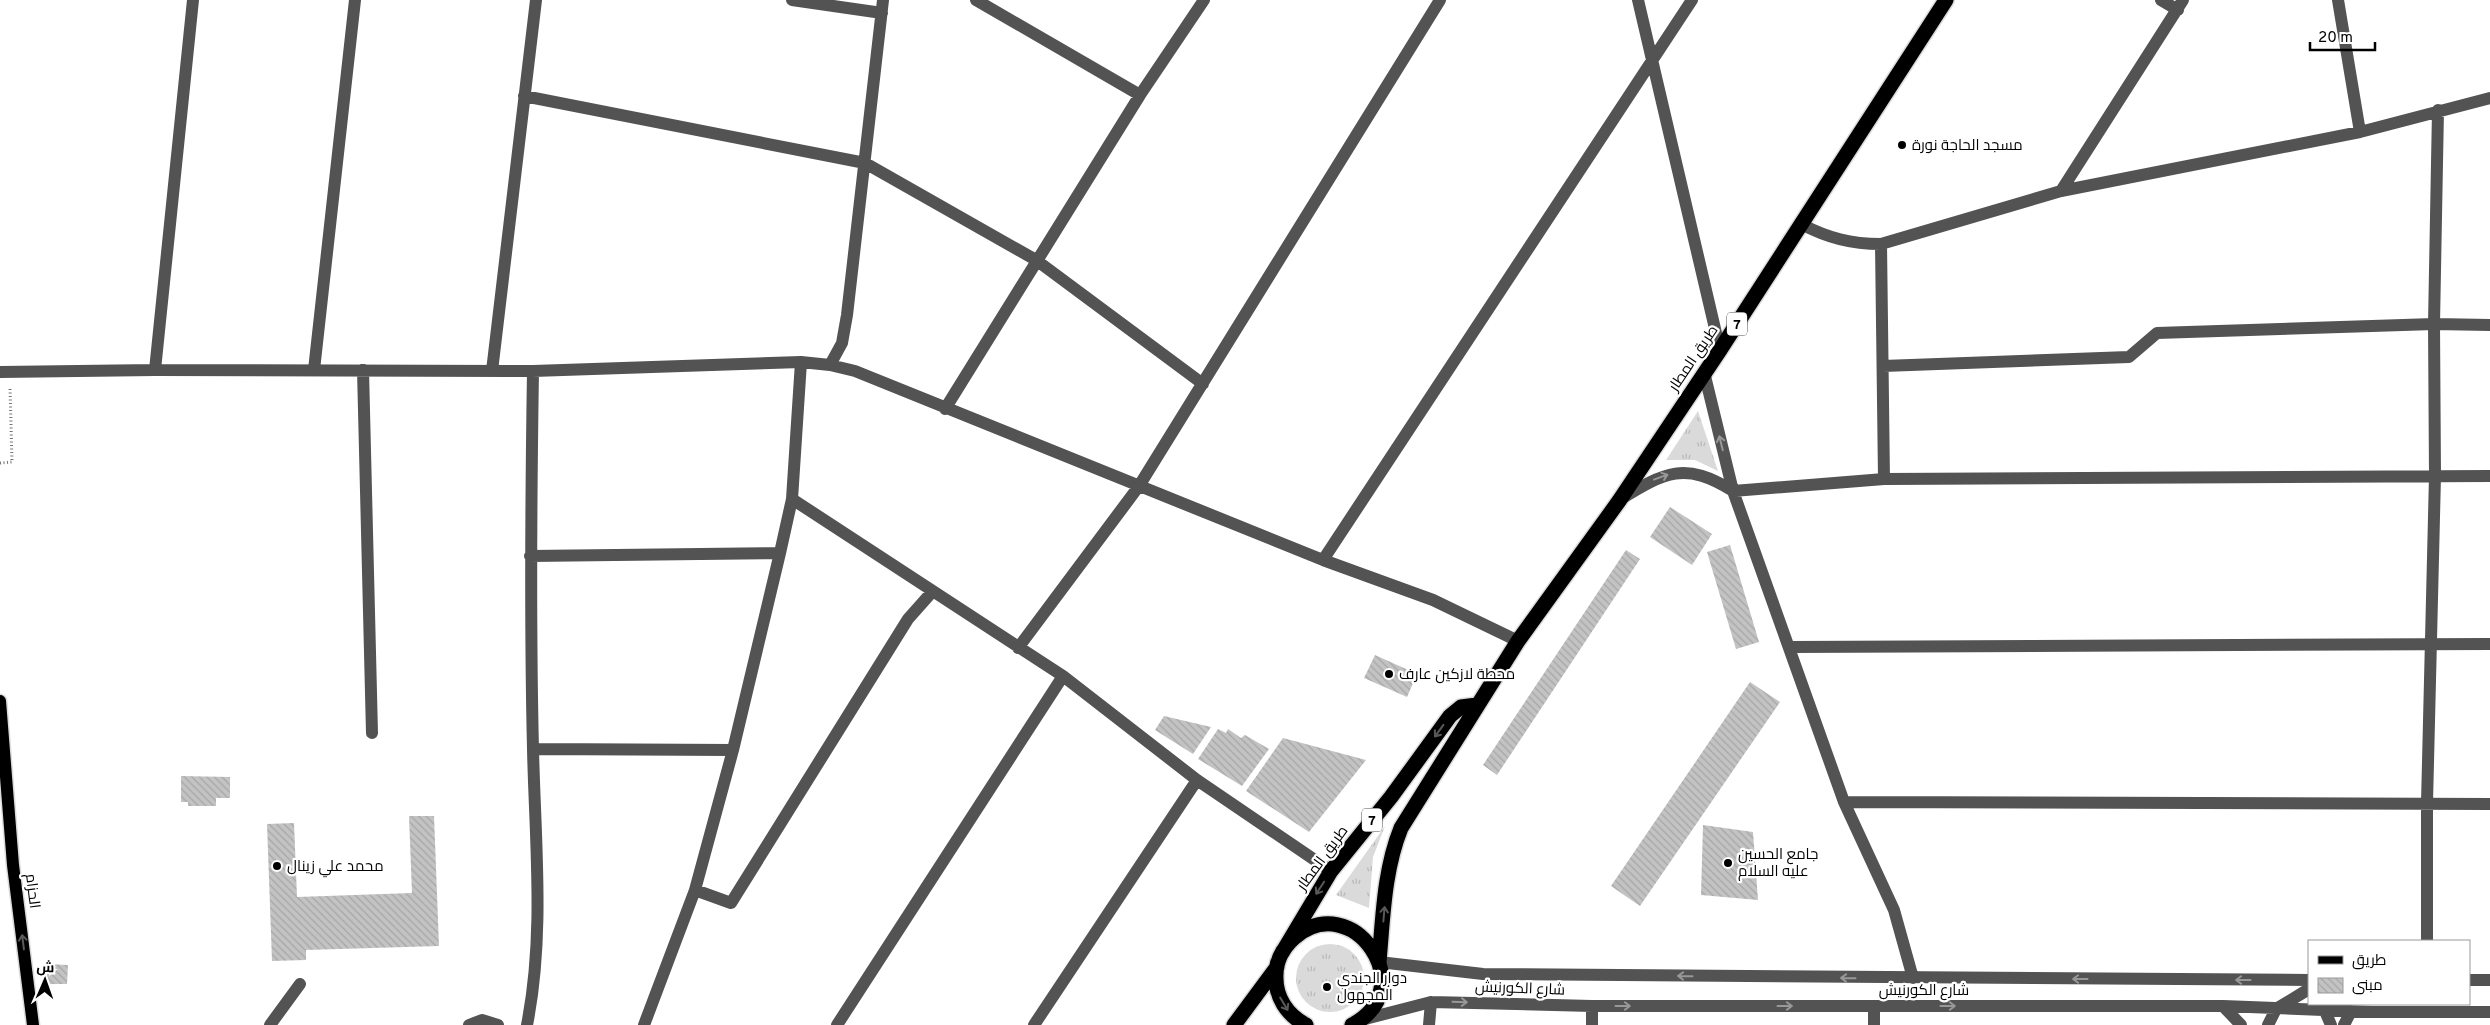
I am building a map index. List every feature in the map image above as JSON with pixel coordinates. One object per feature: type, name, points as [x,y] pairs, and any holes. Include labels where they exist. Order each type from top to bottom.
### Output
[{"type":"highway","name":"طريق المطار","points":[[1355,1023],[1372,1008],[1379,994],[1382,978],[1380,962],[1387,880],[1395,843],[1405,822],[1518,641],[1619,501],[1720,350],[1946,0]]},
{"type":"highway","name":"طريق المطار","points":[[1282,953],[1331,871],[1391,797],[1450,716],[1461,708],[1478,705]]},
{"type":"highway","points":[[1306,1025],[1288,1012],[1280,998],[1276,983],[1277,967],[1282,953],[1291,940],[1304,931],[1318,926],[1334,925],[1349,929],[1362,937],[1373,948],[1380,962]]},
{"type":"highway","points":[[1234,1025],[1277,967]]},
{"type":"main road","name":"الحزام","points":[[0,701],[13,865],[33,1025]]},
{"type":"street","points":[[155,370],[193,0]]},
{"type":"street","points":[[314,370],[355,0]]},
{"type":"street","points":[[492,371],[536,0]]},
{"type":"street","points":[[792,0],[882,6],[847,315],[842,343],[830,365]]},
{"type":"street","points":[[976,0],[1140,95]]},
{"type":"street","points":[[945,409],[1140,95],[1204,0]]},
{"type":"street","points":[[1018,648],[1138,486],[1440,0]]},
{"type":"street","points":[[1638,0],[1720,350]]},
{"type":"street","points":[[1323,560],[1692,0]]},
{"type":"street","points":[[2061,191],[2180,5],[2161,0]]},
{"type":"street","points":[[2338,0],[2360,132]]},
{"type":"street","points":[[524,96],[865,162],[1036,260],[1203,384]]},
{"type":"street","points":[[1801,224],[1824,236],[1854,244],[1882,244],[2061,191],[2360,132],[2438,110],[2490,98]]},
{"type":"street","points":[[2427,940],[2427,803],[2435,476],[2434,324],[2438,110]]},
{"type":"street","points":[[1882,244],[1884,479]]},
{"type":"street","points":[[1883,366],[2129,357],[2157,333],[2434,324],[2490,325]]},
{"type":"street","points":[[5,372],[155,370],[533,371],[801,362],[830,365],[855,371],[945,409],[1323,560],[1458,611],[1518,641]]},
{"type":"street","points":[[644,1025],[695,890],[733,750],[780,553],[792,499],[801,362]]},
{"type":"street","points":[[364,370],[372,733]]},
{"type":"street","points":[[527,1025],[534,991],[538,920],[530,556],[533,371]]},
{"type":"street","points":[[1704,372],[1733,490],[1844,802],[1894,910],[1913,978]]},
{"type":"street","points":[[1619,501],[1656,478],[1670,474],[1697,474],[1733,490],[1884,479],[2490,476]]},
{"type":"street","points":[[792,499],[1063,676],[1197,780],[1331,871]]},
{"type":"street","points":[[530,556],[780,553]]},
{"type":"street","points":[[695,890],[730,903],[908,619],[932,592]]},
{"type":"street","points":[[1790,647],[2490,644]]},
{"type":"street","points":[[837,1025],[1063,676]]},
{"type":"street","points":[[533,749],[733,750]]},
{"type":"street","points":[[1034,1025],[1197,780]]},
{"type":"street","points":[[1844,802],[2490,804]]},
{"type":"street","name":"شارع الكورنيش","points":[[1380,962],[1483,974],[2276,980],[2308,988]]},
{"type":"street","points":[[2470,980],[2490,980]]},
{"type":"street","points":[[270,1025],[300,984]]},
{"type":"street","points":[[2268,1025],[2276,1008],[2308,988]]},
{"type":"street","points":[[1429,1025],[1432,1002]]},
{"type":"street","name":"شارع الكورنيش","points":[[1355,1023],[1432,1002],[1592,1006],[2223,1006],[2324,1007],[2351,1011],[2490,1012]]},
{"type":"street","points":[[1592,1006],[1592,1025]]},
{"type":"street","points":[[1874,1006],[1874,1025]]},
{"type":"street","points":[[2223,1006],[2241,1025]]},
{"type":"street","points":[[2324,1007],[2331,1025]]},
{"type":"street","points":[[2344,1025],[2351,1011]]},
{"type":"street","points":[[469,1025],[482,1020],[498,1025]]},
{"type":"path","points":[[0,463],[12,462],[5,372]]},
{"type":"green space","points":[[1698,411],[1718,471],[1695,460],[1666,460]]},
{"type":"green space","points":[[1385,826],[1373,857],[1369,908],[1336,895]]},
{"type":"green space","points":[[1330,944],[1343,947],[1354,954],[1361,965],[1364,978],[1361,991],[1354,1002],[1343,1009],[1330,1012],[1317,1009],[1306,1002],[1299,991],[1296,978],[1299,965],[1306,954],[1317,947]]},
{"type":"building","points":[[1670,507],[1712,534],[1692,565],[1650,537]]},
{"type":"building","points":[[1730,545],[1759,642],[1736,649],[1707,552]]},
{"type":"building","points":[[1626,550],[1640,559],[1497,775],[1483,765]]},
{"type":"building","points":[[1375,655],[1417,674],[1407,697],[1364,678]]},
{"type":"building","points":[[1750,682],[1780,702],[1640,906],[1611,886]]},
{"type":"building","points":[[1164,716],[1211,727],[1193,754],[1155,730]]},
{"type":"building","points":[[1218,729],[1226,733],[1228,729],[1241,738],[1245,735],[1269,749],[1242,786],[1198,759]]},
{"type":"building","points":[[1283,738],[1366,760],[1309,832],[1246,791]]},
{"type":"building","points":[[181,776],[230,777],[230,798],[216,798],[216,806],[188,806],[188,802],[181,802]]},
{"type":"building","points":[[409,816],[434,816],[439,946],[306,950],[306,960],[272,961],[267,824],[294,823],[297,897],[412,893]]},
{"type":"building","name":"جامع الحسين عليه السلام","points":[[1703,825],[1753,832],[1758,900],[1701,895]]},
{"type":"building","points":[[45,964],[68,965],[67,984],[43,984]]},
{"type":"place","name":"مسجد الحاجة نورة","points":[[1902,145]]},
{"type":"place","name":"محطة لازكين عارف","points":[[1389,674]]},
{"type":"place","name":"جامع الحسين عليه السلام","points":[[1728,863]]},
{"type":"place","name":"محمد علي زينال","points":[[277,866]]},
{"type":"place","name":"دوار الجندي المجهول","points":[[1327,987]]}]
